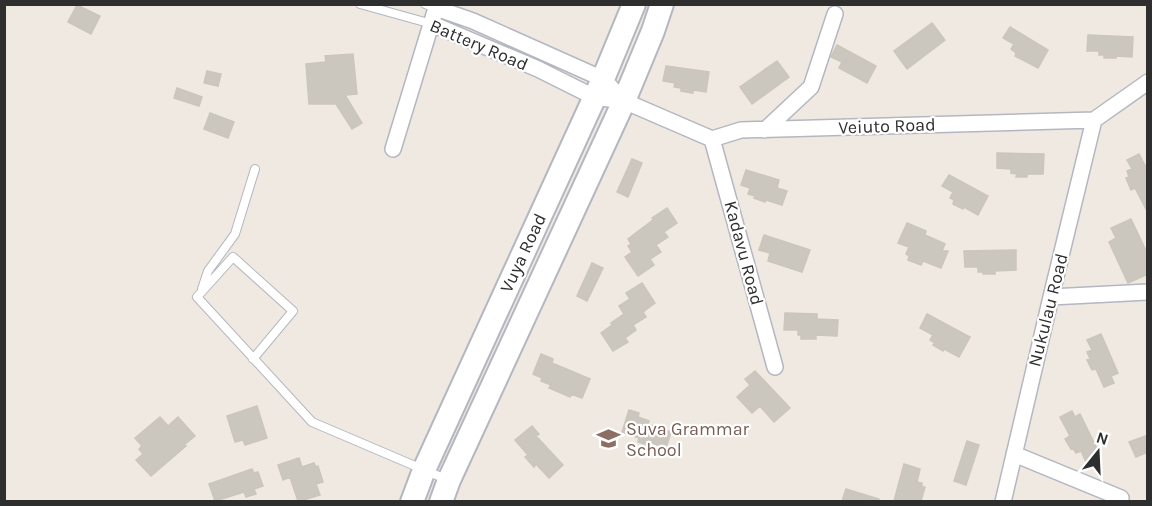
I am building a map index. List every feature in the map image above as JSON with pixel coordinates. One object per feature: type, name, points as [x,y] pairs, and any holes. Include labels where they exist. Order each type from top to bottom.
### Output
[{"type":"main road","name":"Vuya Road","points":[[412,501],[424,470],[599,88],[634,4]]},
{"type":"main road","name":"Vuya Road","points":[[441,501],[624,101],[653,32],[662,4]]},
{"type":"street","points":[[393,149],[432,24],[430,6]]},
{"type":"street","name":"Battery Road","points":[[430,6],[473,21],[599,88]]},
{"type":"street","points":[[765,130],[811,87],[834,14]]},
{"type":"street","name":"Battery Road","points":[[432,24],[538,69],[599,88]]},
{"type":"street","points":[[1095,120],[1148,82]]},
{"type":"street","points":[[599,88],[712,139]]},
{"type":"street","name":"Veiuto Road","points":[[712,139],[741,130],[1095,120]]},
{"type":"street","name":"Nukulau Road","points":[[1003,501],[1095,120]]},
{"type":"street","name":"Kadavu Road","points":[[712,139],[775,367]]},
{"type":"street","points":[[1051,297],[1148,292]]},
{"type":"street","points":[[1014,454],[1121,498]]},
{"type":"lane","name":"Battery Road","points":[[360,4],[432,24]]},
{"type":"lane","points":[[255,169],[235,234],[208,271],[197,297],[312,422],[449,480]]},
{"type":"lane","points":[[200,293],[233,257],[293,311],[253,358]]},
{"type":"building","points":[[77,5],[100,16],[91,34],[68,22]]},
{"type":"building","points":[[932,23],[945,40],[907,69],[894,51]]},
{"type":"building","points":[[1010,27],[1048,50],[1038,68],[1015,56],[1016,53],[1011,49],[1014,44],[1003,38]]},
{"type":"building","points":[[1088,35],[1133,37],[1132,57],[1104,58],[1104,55],[1099,55],[1099,51],[1087,51]]},
{"type":"building","points":[[837,45],[876,66],[867,83],[839,68],[842,62],[831,57]]},
{"type":"building","points":[[353,54],[357,94],[345,95],[362,123],[352,129],[336,104],[309,104],[306,64],[326,62],[325,56]]},
{"type":"building","points":[[777,61],[789,77],[752,104],[740,87]]},
{"type":"building","points":[[666,66],[709,72],[706,92],[681,91],[681,88],[674,87],[675,83],[663,81]]},
{"type":"building","points":[[207,71],[221,74],[218,86],[204,83]]},
{"type":"building","points":[[177,88],[202,97],[199,106],[174,98]]},
{"type":"building","points":[[210,113],[234,122],[228,138],[204,129]]},
{"type":"building","points":[[997,153],[1044,154],[1043,174],[1016,177],[1017,174],[1011,173],[1011,169],[997,168]]},
{"type":"building","points":[[1139,154],[1148,171],[1148,213],[1135,188],[1131,190],[1126,178],[1129,177],[1127,171],[1132,169],[1127,160]]},
{"type":"building","points":[[632,159],[642,163],[628,197],[617,192]]},
{"type":"building","points":[[746,170],[779,180],[777,188],[787,191],[782,205],[766,200],[765,202],[748,194],[750,188],[741,185]]},
{"type":"building","points":[[949,175],[988,196],[978,215],[953,204],[954,200],[950,198],[953,192],[942,186]]},
{"type":"building","points":[[667,208],[677,223],[664,232],[668,237],[656,245],[661,252],[650,259],[654,265],[638,276],[625,257],[632,252],[628,246],[631,244],[628,239]]},
{"type":"building","points":[[1131,219],[1148,255],[1148,274],[1128,283],[1109,242],[1116,238],[1111,228]]},
{"type":"building","points":[[907,223],[926,231],[925,235],[945,244],[942,251],[948,251],[941,268],[923,261],[921,265],[908,260],[909,256],[906,254],[909,247],[898,243]]},
{"type":"building","points":[[764,235],[810,250],[802,272],[768,261],[770,253],[759,250]]},
{"type":"building","points":[[1016,250],[1016,270],[983,274],[983,272],[978,272],[978,267],[965,267],[964,251]]},
{"type":"building","points":[[592,263],[603,268],[587,301],[577,296]]},
{"type":"building","points":[[642,283],[655,303],[643,312],[646,317],[633,325],[636,330],[625,338],[628,342],[613,351],[601,333],[624,314],[619,306],[630,299],[626,293]]},
{"type":"building","points":[[785,313],[817,314],[817,319],[838,320],[837,336],[816,335],[816,339],[801,339],[798,330],[784,330]]},
{"type":"building","points":[[927,314],[970,337],[959,357],[933,345],[935,343],[930,340],[933,335],[920,328]]},
{"type":"building","points":[[1101,334],[1118,373],[1111,376],[1114,383],[1104,387],[1096,369],[1092,370],[1087,360],[1090,359],[1087,352],[1092,350],[1087,340]]},
{"type":"building","points":[[541,354],[553,359],[552,363],[590,379],[582,398],[571,394],[570,397],[549,388],[551,385],[541,381],[542,378],[533,374]]},
{"type":"building","points":[[755,371],[790,408],[774,422],[760,406],[752,413],[737,397],[750,385],[745,379]]},
{"type":"building","points":[[257,406],[267,438],[245,445],[243,440],[235,442],[227,416]]},
{"type":"building","points":[[629,410],[639,413],[638,417],[649,421],[648,424],[671,432],[666,448],[649,442],[647,445],[638,442],[639,438],[622,432]]},
{"type":"building","points":[[1072,411],[1075,417],[1080,414],[1100,455],[1086,462],[1081,451],[1076,453],[1065,439],[1070,436],[1060,417]]},
{"type":"building","points":[[160,417],[168,426],[178,417],[195,436],[151,476],[136,460],[143,454],[139,449],[142,446],[135,438]]},
{"type":"building","points":[[532,426],[539,434],[536,436],[563,465],[549,478],[536,464],[534,467],[525,457],[528,455],[515,440]]},
{"type":"building","points":[[1148,435],[1148,452],[1136,457],[1129,442]]},
{"type":"building","points":[[967,441],[979,445],[966,485],[954,481]]},
{"type":"building","points":[[299,458],[302,467],[314,463],[316,467],[318,466],[323,482],[316,484],[320,495],[298,501],[290,477],[283,480],[278,465]]},
{"type":"building","points":[[904,464],[920,469],[917,482],[922,483],[922,487],[925,487],[921,501],[894,501]]},
{"type":"building","points":[[252,469],[254,473],[258,472],[263,486],[254,489],[256,494],[246,497],[244,492],[215,501],[209,484]]},
{"type":"building","points":[[846,489],[879,499],[879,501],[842,501]]},
{"type":"place","name":"Suva Grammar School","points":[[608,439]]}]
